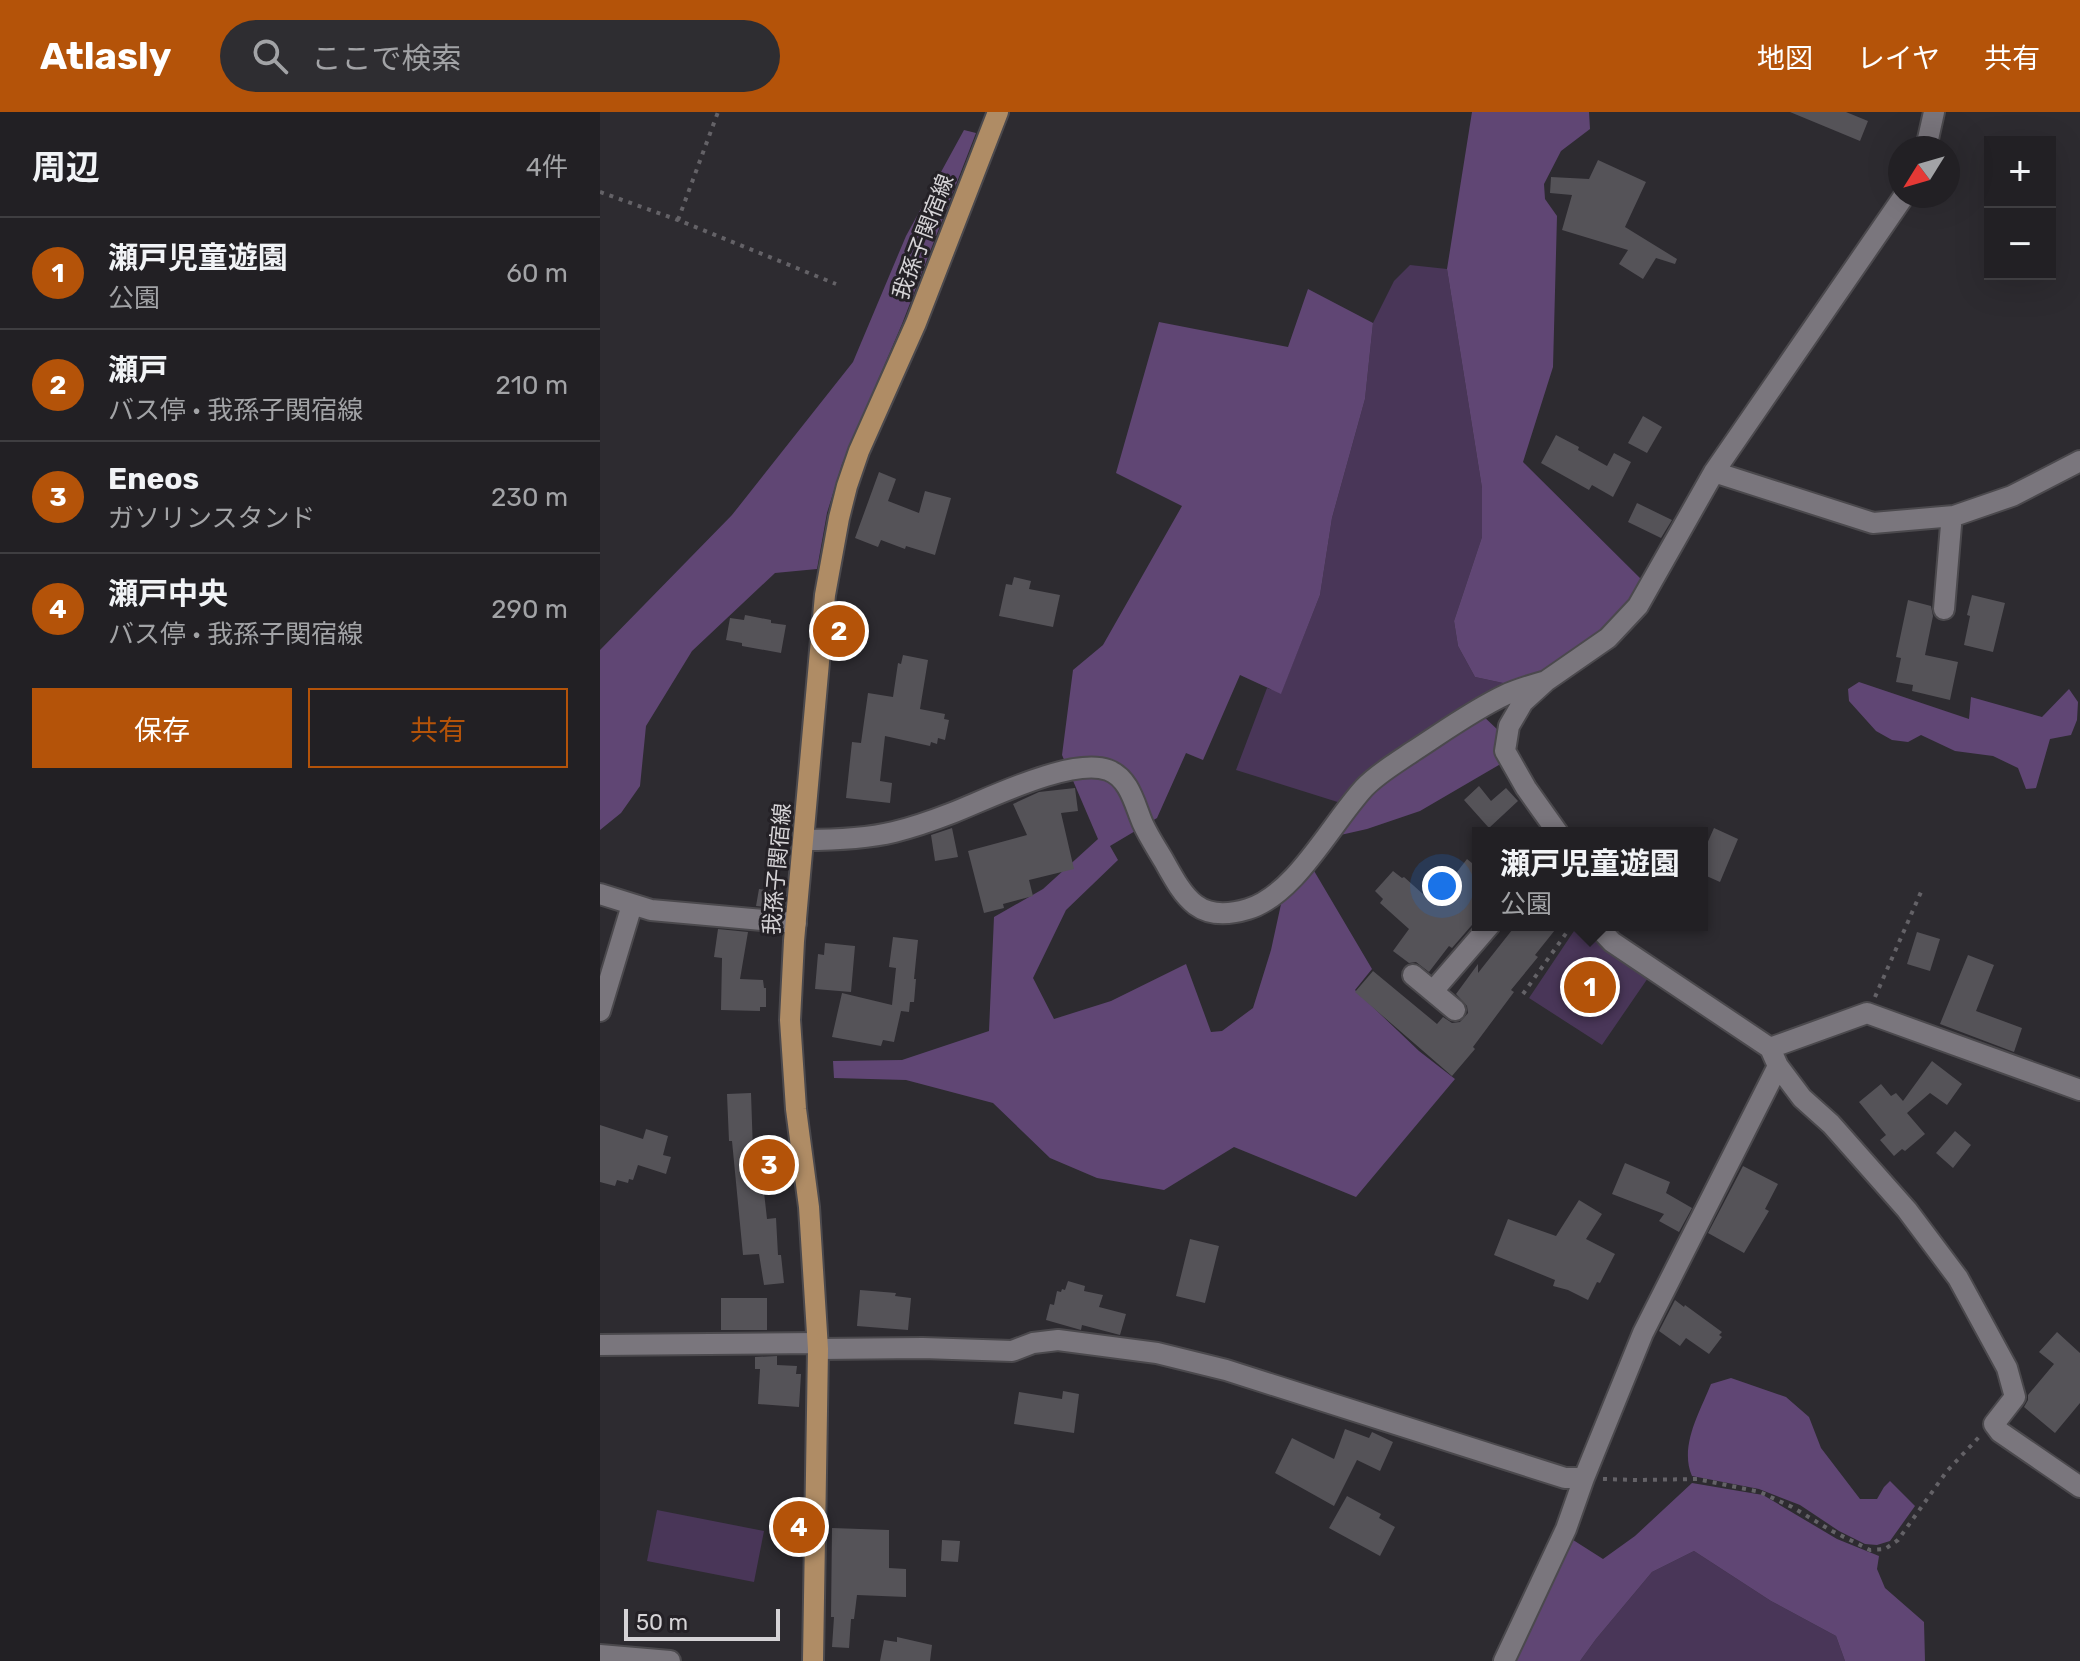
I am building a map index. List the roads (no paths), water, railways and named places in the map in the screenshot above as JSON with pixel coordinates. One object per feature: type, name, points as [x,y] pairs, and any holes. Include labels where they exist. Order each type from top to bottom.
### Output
[{"type":"main road","name":"我孫子関宿線","points":[[813,1661],[818,1346],[809,1207],[796,1109],[790,1020],[825,595],[844,497],[859,451],[916,323],[998,112]]},
{"type":"street","points":[[1929,136],[1934,112]]},
{"type":"street","points":[[1554,827],[1505,751],[1509,726],[1523,702],[1546,681],[1608,638],[1638,606],[1714,472],[1896,208]]},
{"type":"street","points":[[1714,472],[1873,523],[1954,516],[2012,496],[2080,461]]},
{"type":"street","points":[[1944,609],[1951,525],[1946,517]]},
{"type":"street","points":[[804,840],[858,838],[894,832],[1026,783],[1082,767],[1108,770],[1122,780],[1130,792],[1144,826],[1182,894],[1202,910],[1218,914],[1246,910],[1268,902],[1291,881],[1365,787],[1384,771],[1506,694],[1546,681]]},
{"type":"street","points":[[600,894],[651,910],[796,923]]},
{"type":"street","points":[[600,1011],[632,905]]},
{"type":"street","points":[[1433,991],[1485,931]]},
{"type":"street","points":[[1602,931],[1612,942],[1774,1057],[1802,1098],[1831,1124],[1907,1210],[1958,1278],[2007,1368],[2015,1397],[1994,1424],[2000,1432],[2080,1487]]},
{"type":"street","points":[[1413,975],[1455,1010]]},
{"type":"street","points":[[1504,1661],[1566,1529],[1643,1333],[1774,1057],[1867,1013],[2080,1090]]},
{"type":"street","points":[[600,1345],[1012,1351],[1033,1343],[1058,1340],[1157,1353],[1226,1370],[1565,1478],[1584,1478]]},
{"type":"street","points":[[600,1655],[670,1661]]},
{"type":"place","name":"瀬戸","points":[[839,631]]},
{"type":"place","name":"瀬戸児童遊園","points":[[1590,987]]},
{"type":"place","name":"Eneos","points":[[769,1165]]},
{"type":"place","name":"瀬戸中央","points":[[799,1527]]}]
